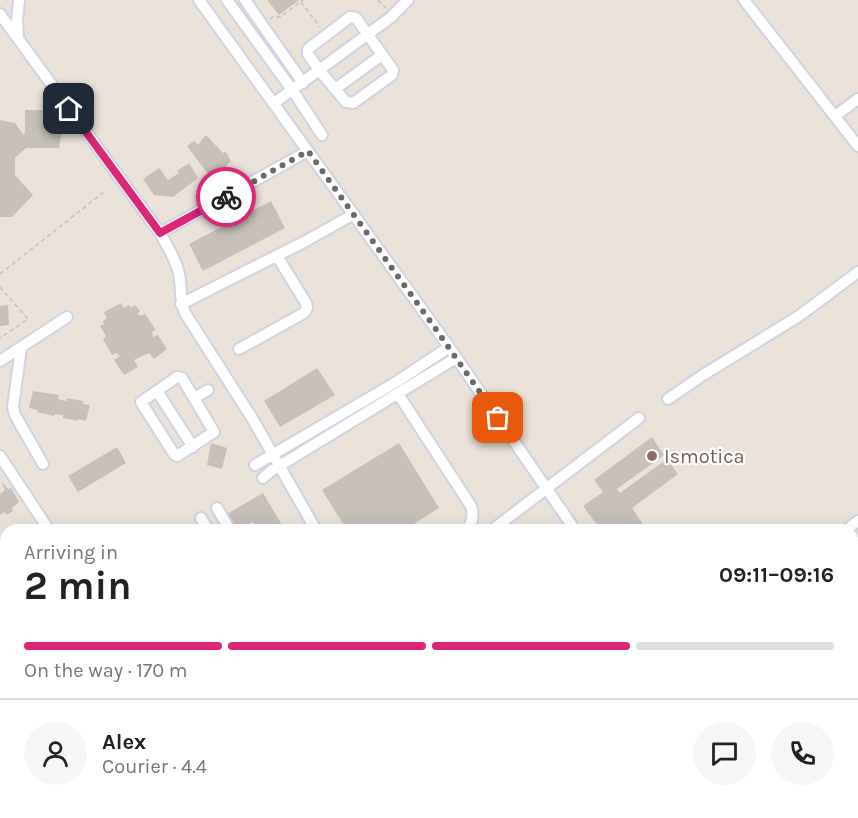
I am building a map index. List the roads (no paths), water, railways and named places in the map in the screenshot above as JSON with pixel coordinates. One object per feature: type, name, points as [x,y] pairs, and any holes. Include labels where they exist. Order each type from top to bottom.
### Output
[{"type":"street","points":[[18,39],[19,0]]},
{"type":"street","points":[[199,0],[449,347],[571,524]]},
{"type":"street","points":[[227,0],[322,135]]},
{"type":"street","points":[[245,0],[303,83]]},
{"type":"street","points":[[274,104],[390,18],[408,0]]},
{"type":"street","points":[[744,0],[858,146]]},
{"type":"street","points":[[0,14],[160,233],[176,263],[180,278],[181,304],[189,321],[252,418],[313,524]]},
{"type":"street","points":[[350,17],[356,18],[368,35],[393,70],[392,75],[353,103],[346,102],[308,54],[308,49],[350,17]]},
{"type":"street","points":[[336,89],[382,55]]},
{"type":"street","points":[[835,116],[858,99]]},
{"type":"street","points":[[160,233],[308,151]]},
{"type":"street","points":[[181,304],[354,214]]},
{"type":"street","points":[[239,349],[304,313],[307,308],[277,255]]},
{"type":"street","points":[[668,399],[799,316],[858,272]]},
{"type":"street","points":[[0,362],[68,317]]},
{"type":"street","points":[[263,478],[398,394],[407,381],[449,347]]},
{"type":"street","points":[[21,348],[13,407],[15,415],[43,464]]},
{"type":"street","points":[[255,465],[407,381],[456,357]]},
{"type":"street","points":[[177,377],[182,378],[194,398],[214,432],[177,456],[141,402],[177,377]]},
{"type":"street","points":[[194,398],[208,390]]},
{"type":"street","points":[[157,391],[193,447]]},
{"type":"street","points":[[398,394],[471,506],[473,515],[470,524]]},
{"type":"street","points":[[500,524],[639,418]]},
{"type":"street","points":[[0,456],[45,524]]},
{"type":"street","points":[[217,508],[226,524]]},
{"type":"street","points":[[201,518],[204,524]]},
{"type":"place","name":"Ismotica","points":[[652,456]]}]
